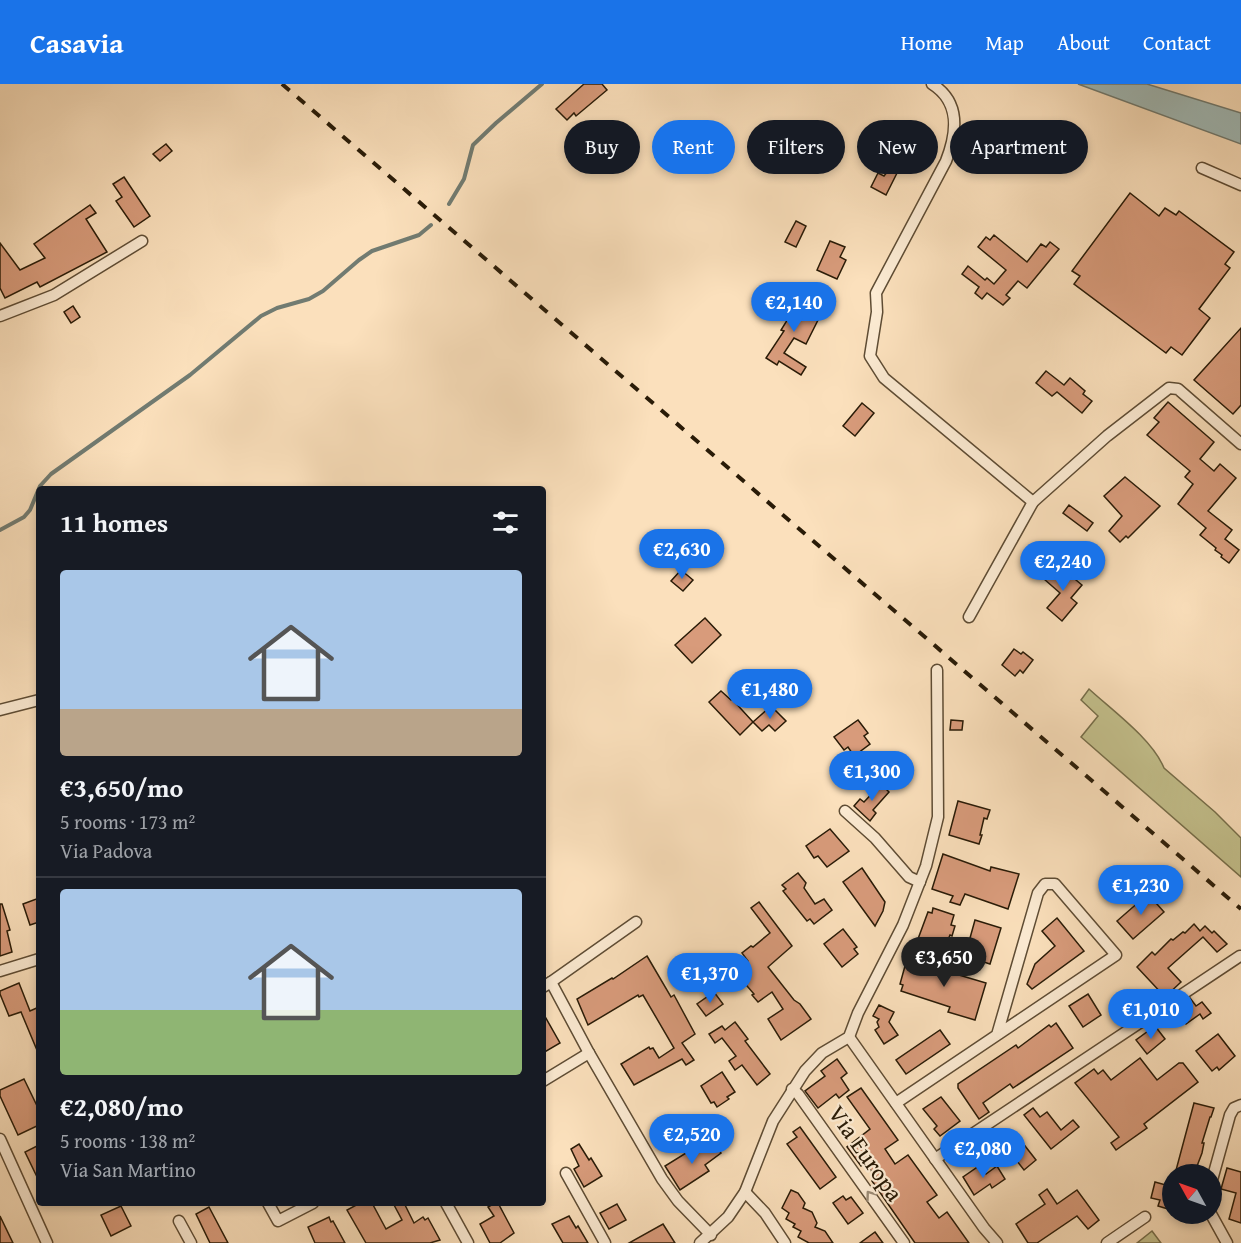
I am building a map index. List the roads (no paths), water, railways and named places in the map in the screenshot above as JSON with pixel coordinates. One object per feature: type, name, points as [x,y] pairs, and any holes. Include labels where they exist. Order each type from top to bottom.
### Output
[{"type":"street","points":[[932,84],[947,96],[952,105],[955,140],[876,293],[877,312],[870,356],[884,378],[1033,502]]},
{"type":"street","points":[[1202,168],[1241,185]]},
{"type":"street","points":[[0,316],[54,295],[142,242]]},
{"type":"street","points":[[969,617],[1033,502],[1107,436],[1169,388],[1178,389],[1241,444]]},
{"type":"street","points":[[700,1243],[711,1235],[728,1216],[745,1192],[773,1120],[792,1089],[822,1053],[849,1036],[858,1013],[903,925],[920,882],[938,817],[937,670]]},
{"type":"street","points":[[0,711],[36,701]]},
{"type":"street","points":[[845,811],[875,838],[909,877],[920,882]]},
{"type":"street","points":[[896,1103],[1116,955],[1055,884],[1045,884],[1038,893],[997,1035]]},
{"type":"street","points":[[636,922],[547,985],[662,1179],[678,1201],[711,1235]]},
{"type":"street","points":[[935,1159],[1240,956]]},
{"type":"street","points":[[0,971],[36,960]]},
{"type":"street","points":[[849,1036],[984,1228],[997,1243]]},
{"type":"street","points":[[546,1079],[589,1053]]},
{"type":"street","name":"Via Europa","points":[[792,1089],[798,1094],[904,1243]]},
{"type":"street","points":[[1216,1164],[1230,1115],[1234,1108],[1241,1105]]},
{"type":"street","points":[[0,1139],[47,1243]]},
{"type":"street","points":[[566,1173],[605,1243]]},
{"type":"street","points":[[745,1192],[765,1213],[785,1243]]},
{"type":"street","points":[[270,1206],[278,1221],[307,1206]]},
{"type":"street","points":[[448,1206],[468,1243]]},
{"type":"street","points":[[1107,1243],[1145,1217]]},
{"type":"street","points":[[179,1221],[191,1243]]},
{"type":"street","points":[[1216,1224],[1227,1243]]},
{"type":"water","points":[[1078,84],[1147,84],[1241,113],[1241,144]]},
{"type":"waterway","points":[[449,204],[464,179],[473,145],[542,84]]},
{"type":"waterway","points":[[40,486],[51,474],[190,375],[261,316],[277,308],[309,299],[323,291],[372,251],[419,235],[431,225]]},
{"type":"waterway","points":[[0,530],[24,517],[30,510],[36,496]]},
{"type":"railway","points":[[282,84],[1241,909]]}]
